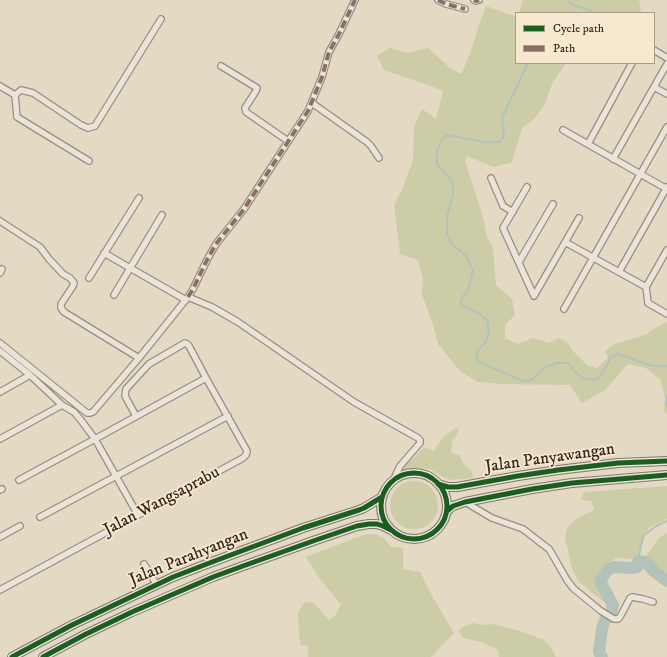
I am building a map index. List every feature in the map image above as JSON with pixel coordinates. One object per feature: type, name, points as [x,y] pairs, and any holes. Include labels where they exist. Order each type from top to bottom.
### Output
[{"type":"main road","name":"Jalan Panyawangan","points":[[438,484],[448,487],[457,487],[558,470],[618,463],[667,461]]},
{"type":"main road","points":[[411,473],[430,477],[438,484],[444,492],[447,501],[447,511],[444,521],[438,529],[430,535],[410,539],[400,536],[391,530],[382,515],[381,506],[382,497],[386,488],[393,481],[401,476],[411,473]]},
{"type":"main road","name":"Jalan Panyawangan","points":[[447,511],[454,506],[465,502],[532,489],[565,484],[667,475]]},
{"type":"main road","name":"Jalan Parahyangan","points":[[12,657],[72,625],[173,577],[255,545],[359,510],[382,497]]},
{"type":"main road","name":"Jalan Parahyangan","points":[[43,657],[86,634],[139,609],[213,577],[243,566],[357,526],[377,524],[391,530]]},
{"type":"street","points":[[0,343],[87,413],[93,412],[187,298],[216,244],[244,209],[308,111],[322,77],[329,52],[355,0]]},
{"type":"street","points":[[438,0],[464,9]]},
{"type":"street","points":[[474,0],[479,0]]},
{"type":"street","points":[[15,95],[21,90],[33,93],[81,125],[88,128],[95,126],[161,18]]},
{"type":"street","points":[[655,51],[667,58]]},
{"type":"street","points":[[588,144],[631,64]]},
{"type":"street","points":[[613,159],[667,64]]},
{"type":"street","points":[[221,66],[257,88],[245,108],[246,112],[288,141]]},
{"type":"street","points":[[0,86],[15,95]]},
{"type":"street","points":[[654,87],[667,94]]},
{"type":"street","points":[[15,95],[17,117],[89,160]]},
{"type":"street","points":[[312,103],[367,142],[379,158]]},
{"type":"street","points":[[564,309],[667,127]]},
{"type":"street","points":[[563,130],[667,189],[619,272]]},
{"type":"street","points":[[491,178],[504,206],[513,212]]},
{"type":"street","points":[[527,188],[503,228],[534,296],[579,218]]},
{"type":"street","points":[[90,278],[139,198]]},
{"type":"street","points":[[519,262],[553,204]]},
{"type":"street","points":[[114,295],[162,215]]},
{"type":"street","points":[[0,221],[40,247],[63,274],[70,278],[74,283],[61,304],[61,308],[64,312],[139,358]]},
{"type":"street","points":[[565,242],[646,287]]},
{"type":"street","points":[[666,313],[648,303],[646,287],[667,250]]},
{"type":"street","points":[[104,253],[187,298],[212,307],[238,322],[354,402],[418,438],[420,443],[400,466],[393,481]]},
{"type":"street","name":"Jalan Wangsaprabu","points":[[0,590],[246,455],[246,450],[228,416],[187,344],[149,364],[126,389],[125,396],[136,416]]},
{"type":"street","points":[[0,351],[30,375],[62,405],[74,412],[80,419],[95,439],[138,515]]},
{"type":"street","points":[[0,392],[30,375]]},
{"type":"street","points":[[19,480],[206,378]]},
{"type":"street","points":[[0,439],[62,405]]},
{"type":"street","points":[[40,517],[228,416]]},
{"type":"street","points":[[465,502],[492,518],[523,530],[542,543],[549,549],[573,588],[601,611],[614,619],[618,619],[620,617],[630,598],[632,597],[653,602]]},
{"type":"street","points":[[0,537],[20,526]]},
{"type":"street","points":[[144,564],[157,585]]},
{"type":"green space","points":[[523,0],[639,0],[641,10],[639,12],[519,12]]},
{"type":"green space","points":[[486,6],[515,17],[515,64],[565,64],[553,82],[544,105],[534,119],[522,128],[512,162],[494,167],[467,156],[465,161],[482,213],[487,237],[493,248],[496,285],[512,299],[515,315],[505,325],[505,338],[518,344],[533,338],[549,343],[559,338],[567,342],[572,350],[587,365],[597,368],[608,358],[605,351],[614,344],[646,334],[666,322],[667,414],[664,411],[665,399],[661,380],[646,368],[628,364],[604,391],[582,403],[570,385],[502,384],[478,382],[460,371],[438,344],[432,321],[422,295],[423,279],[418,260],[400,254],[394,204],[402,190],[413,160],[414,127],[422,109],[436,119],[443,91],[384,70],[377,56],[390,48],[408,53],[428,48],[449,67],[461,74],[470,54]]},
{"type":"green space","points":[[456,428],[459,430],[452,441],[451,453],[459,455],[464,464],[472,472],[473,478],[451,480],[430,469],[415,468],[402,470],[402,467],[406,462],[414,458],[424,447],[434,451],[444,436]]},
{"type":"green space","points":[[414,481],[423,483],[431,488],[436,496],[438,505],[436,514],[431,522],[423,527],[414,529],[405,527],[397,522],[392,514],[390,505],[392,496],[397,488],[405,483]]},
{"type":"green space","points":[[667,486],[667,519],[649,527],[636,558],[616,558],[600,569],[599,586],[606,600],[603,601],[579,582],[571,566],[565,540],[567,527],[578,518],[594,510],[591,501],[581,500],[584,492]]},
{"type":"green space","points":[[667,533],[667,581],[663,582],[645,557],[659,538]]},
{"type":"green space","points":[[366,534],[376,534],[385,539],[391,547],[403,548],[403,569],[420,572],[454,633],[431,657],[308,657],[308,646],[301,645],[298,612],[305,602],[314,603],[329,620],[335,616],[341,605],[318,576],[306,557]]},
{"type":"green space","points":[[472,623],[482,625],[492,624],[517,630],[542,639],[550,646],[556,657],[499,657],[498,650],[481,642],[463,638],[459,632],[461,628]]},
{"type":"waterway","points":[[568,0],[571,4],[592,12]]},
{"type":"waterway","points":[[528,64],[502,118],[504,136],[500,142],[484,142],[447,135],[441,140],[437,152],[437,164],[452,181],[453,194],[447,217],[447,233],[451,243],[466,256],[473,270],[468,291],[462,297],[461,305],[478,313],[487,320],[489,331],[486,342],[478,350],[476,359],[481,363],[523,381],[530,381],[546,367],[557,363],[568,363],[575,372],[583,378],[595,380],[601,376],[611,357],[618,354],[652,366],[667,366]]},
{"type":"waterway","points":[[667,396],[667,405]]},
{"type":"waterway","points":[[638,561],[643,536],[656,526],[667,521]]},
{"type":"waterway","points":[[602,657],[599,651],[602,629],[605,620],[611,613],[613,605],[600,581],[606,572],[614,567],[631,568],[637,567],[638,561],[645,562],[667,581]]},
{"type":"marked path","points":[[188,297],[216,244],[244,209],[308,111],[322,77],[329,52],[355,0]]},
{"type":"marked path","points":[[438,0],[446,4],[465,9]]},
{"type":"marked path","points":[[474,0],[479,0]]},
{"type":"cycle path","points":[[438,484],[448,487],[457,487],[558,470],[618,463],[667,461]]},
{"type":"cycle path","points":[[414,473],[427,476],[437,483],[444,493],[447,506],[444,519],[437,529],[427,536],[414,539],[401,536],[391,529],[384,519],[381,506],[384,493],[391,483],[401,476],[414,473]]},
{"type":"cycle path","points":[[447,511],[453,506],[465,502],[532,489],[572,483],[667,475]]},
{"type":"cycle path","points":[[12,657],[72,625],[173,577],[303,528],[359,510],[382,497]]},
{"type":"cycle path","points":[[43,657],[132,612],[213,577],[243,566],[357,526],[377,524],[391,530]]}]
